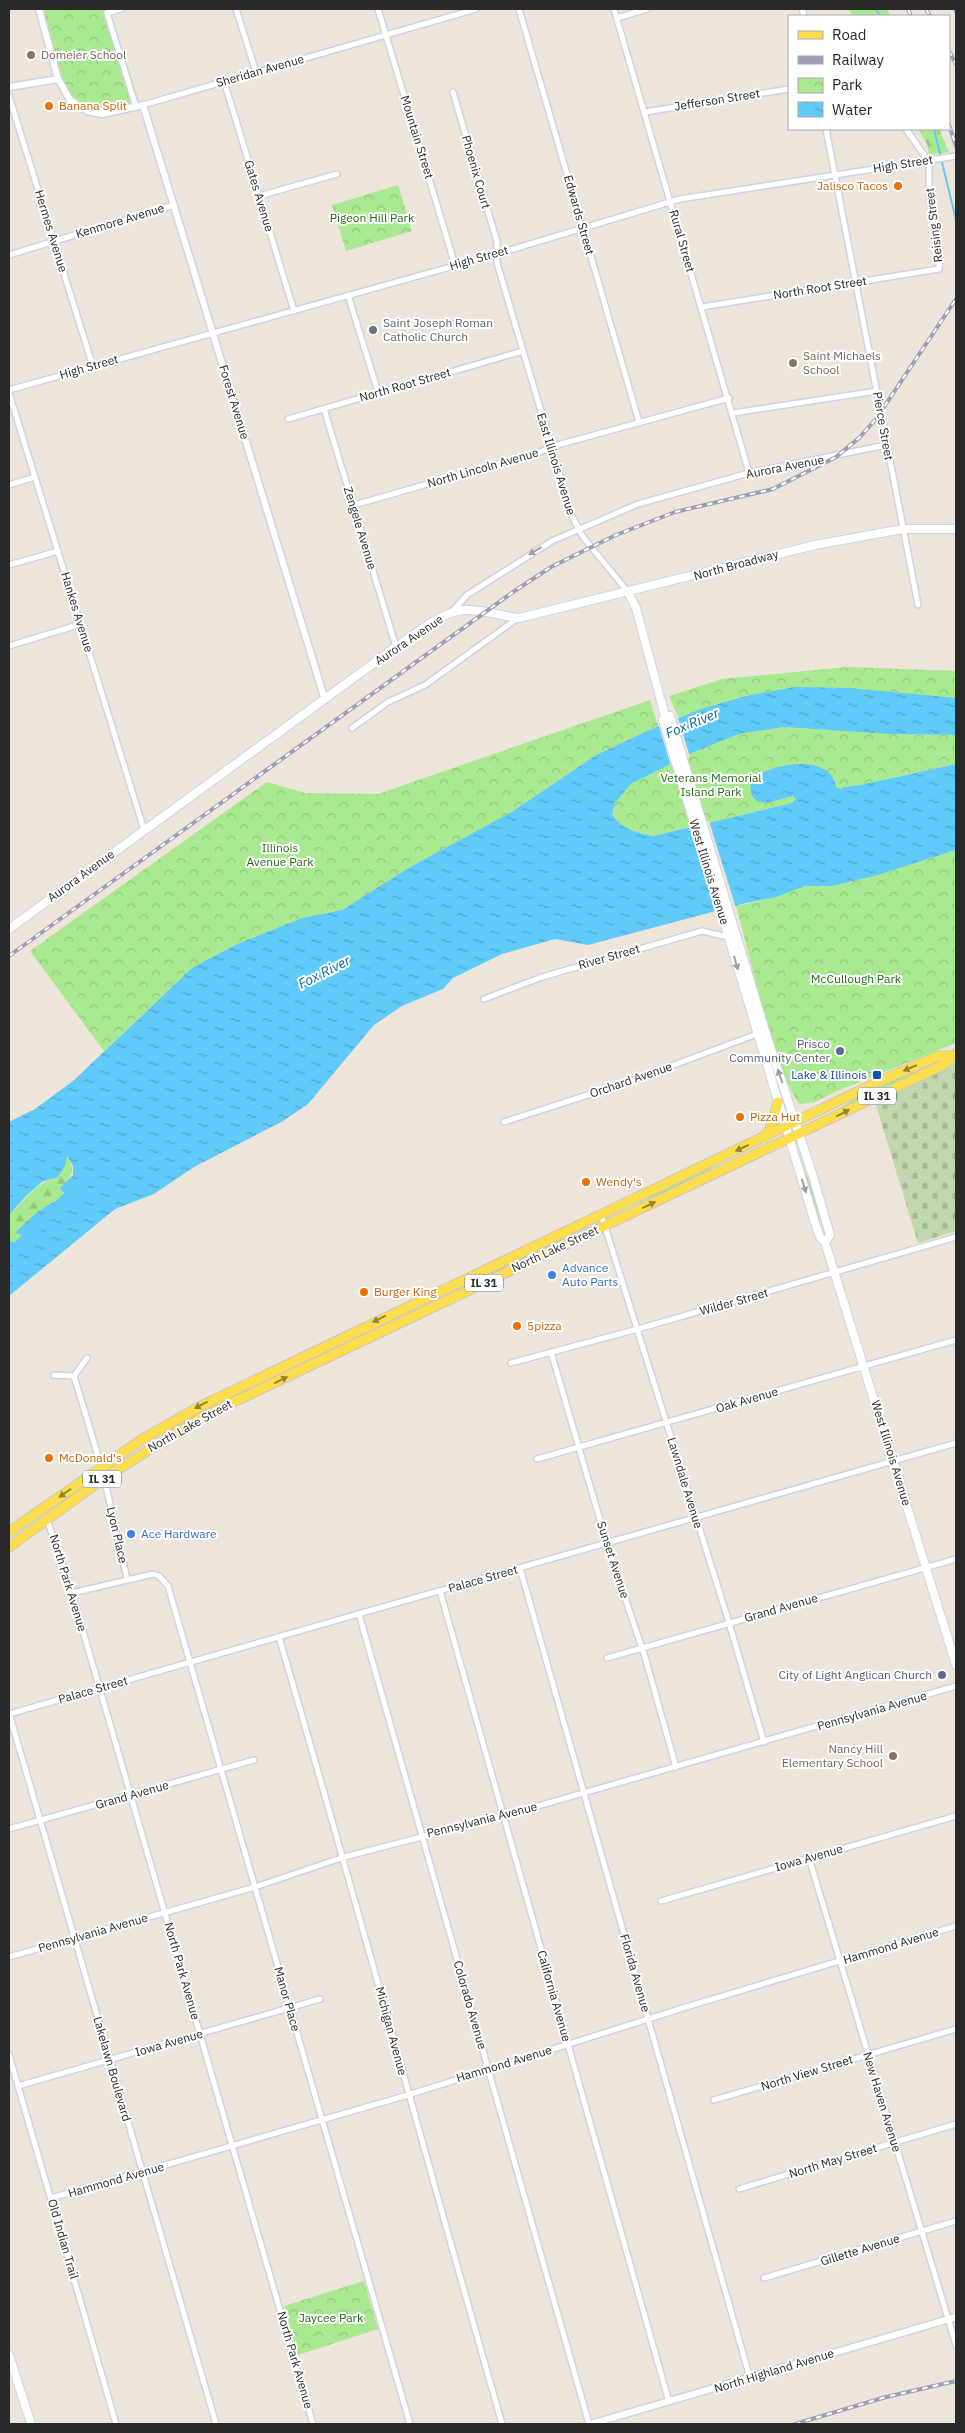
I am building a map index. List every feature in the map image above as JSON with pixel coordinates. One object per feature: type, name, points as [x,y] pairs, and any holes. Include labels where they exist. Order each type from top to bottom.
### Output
[{"type":"main road","name":"North Broadway","points":[[451,613],[464,610],[519,618],[801,548],[903,529],[956,529]]},
{"type":"main road","name":"East Illinois Avenue","points":[[628,592],[636,608],[666,716]]},
{"type":"main road","name":"Aurora Avenue","points":[[9,928],[396,647],[451,613]]},
{"type":"main road","name":"West Illinois Avenue","points":[[666,716],[663,720],[680,762],[726,915],[800,1134],[830,1235],[826,1242]]},
{"type":"main road","name":"West Illinois Avenue","points":[[732,933],[757,1034],[820,1237],[826,1242],[956,1665]]},
{"type":"main road","name":"North Lake Street","points":[[9,1532],[164,1425],[197,1408],[910,1068],[938,1056],[954,1055]]},
{"type":"main road","name":"North Lake Street","points":[[9,1547],[104,1478],[200,1418],[790,1139],[943,1065],[954,1055]]},
{"type":"main road","points":[[765,1137],[772,1124],[778,1102]]},
{"type":"main road","points":[[9,2355],[31,2424]]},
{"type":"street","name":"Sheridan Avenue","points":[[39,9],[58,79],[70,100],[87,111],[108,114],[476,9]]},
{"type":"street","name":"Forest Avenue","points":[[121,9],[107,13],[174,205],[325,700]]},
{"type":"street","points":[[236,9],[256,72]]},
{"type":"street","name":"Mountain Street","points":[[378,9],[455,265]]},
{"type":"street","name":"Edwards Street","points":[[518,9],[639,422]]},
{"type":"street","name":"Rural Street","points":[[614,9],[750,473]]},
{"type":"street","points":[[617,18],[647,9]]},
{"type":"street","points":[[9,87],[58,79]]},
{"type":"street","name":"Gates Avenue","points":[[224,82],[294,311]]},
{"type":"street","name":"Jefferson Street","points":[[645,112],[788,89]]},
{"type":"street","name":"Phoenix Court","points":[[453,92],[497,242],[497,254]]},
{"type":"street","name":"Hermes Avenue","points":[[9,96],[93,366]]},
{"type":"street","name":"Pierce Street","points":[[826,130],[918,604]]},
{"type":"street","name":"Reising Street","points":[[907,130],[929,162],[929,194],[940,257],[939,269]]},
{"type":"street","name":"High Street","points":[[9,392],[93,366],[497,254],[671,202],[956,156]]},
{"type":"street","points":[[259,196],[337,174]]},
{"type":"street","name":"Kenmore Avenue","points":[[9,255],[174,205]]},
{"type":"street","name":"East Illinois Avenue","points":[[497,254],[497,263],[572,516],[578,528],[628,592]]},
{"type":"street","name":"North Root Street","points":[[702,307],[855,284],[939,269]]},
{"type":"street","points":[[348,295],[378,392]]},
{"type":"street","name":"North Root Street","points":[[288,419],[523,351]]},
{"type":"street","points":[[733,413],[877,391]]},
{"type":"street","name":"Hankes Avenue","points":[[9,392],[144,830]]},
{"type":"street","name":"North Lincoln Avenue","points":[[354,505],[639,422],[729,398]]},
{"type":"street","name":"Zengele Avenue","points":[[324,409],[396,647]]},
{"type":"street","name":"Aurora Avenue","points":[[451,613],[467,595],[552,541],[578,528],[638,504],[750,473],[886,445]]},
{"type":"street","points":[[9,485],[35,477]]},
{"type":"street","points":[[9,565],[58,550]]},
{"type":"street","name":"North Broadway","points":[[352,728],[388,702],[425,685],[519,618]]},
{"type":"street","points":[[9,646],[80,624]]},
{"type":"street","name":"River Street","points":[[484,999],[542,977],[702,930],[723,936],[732,933]]},
{"type":"street","name":"Orchard Avenue","points":[[504,1122],[628,1082],[757,1034]]},
{"type":"street","name":"Lawndale Avenue","points":[[601,1214],[729,1622],[764,1742]]},
{"type":"street","name":"Wilder Street","points":[[511,1363],[637,1330],[956,1237]]},
{"type":"street","name":"Oak Avenue","points":[[538,1459],[667,1424],[956,1340]]},
{"type":"street","name":"Sunset Avenue","points":[[551,1352],[607,1544],[642,1648],[676,1767]]},
{"type":"street","points":[[54,1375],[74,1376],[87,1358]]},
{"type":"street","name":"Lyon Place","points":[[74,1376],[102,1467],[127,1579]]},
{"type":"street","name":"Palace Street","points":[[9,1714],[956,1443]]},
{"type":"street","name":"North Park Avenue","points":[[47,1519],[72,1593],[313,2424]]},
{"type":"street","name":"Grand Avenue","points":[[607,1658],[956,1559]]},
{"type":"street","name":"Florida Avenue","points":[[520,1568],[750,2378]]},
{"type":"street","name":"Manor Place","points":[[127,1579],[153,1574],[159,1576],[168,1586],[410,2424]]},
{"type":"street","points":[[72,1593],[127,1579]]},
{"type":"street","name":"California Avenue","points":[[440,1591],[669,2402]]},
{"type":"street","name":"Colorado Avenue","points":[[359,1614],[590,2424]]},
{"type":"street","name":"Michigan Avenue","points":[[279,1637],[344,1857],[408,2095],[502,2424]]},
{"type":"street","name":"Pennsylvania Avenue","points":[[9,1957],[255,1887],[344,1857],[504,1816],[956,1686]]},
{"type":"street","name":"Lakelawn Boulevard","points":[[9,1714],[216,2424]]},
{"type":"street","name":"Grand Avenue","points":[[9,1829],[254,1760]]},
{"type":"street","name":"Iowa Avenue","points":[[661,1901],[956,1816]]},
{"type":"street","name":"New Haven Avenue","points":[[809,1858],[956,2345]]},
{"type":"street","name":"Hammond Avenue","points":[[51,2198],[408,2095],[648,2019],[956,1926]]},
{"type":"street","name":"Iowa Avenue","points":[[18,2086],[320,1998]]},
{"type":"street","name":"North View Street","points":[[714,2100],[956,2029]]},
{"type":"street","name":"Old Indian Trail","points":[[9,2055],[116,2424]]},
{"type":"street","name":"North May Street","points":[[739,2189],[956,2124]]},
{"type":"street","name":"Gillette Avenue","points":[[764,2278],[956,2221]]},
{"type":"street","name":"North Highland Avenue","points":[[590,2424],[956,2317]]},
{"type":"green space","points":[[42,9],[131,9],[111,15],[139,102],[107,110],[98,110],[80,104],[72,97],[65,87]]},
{"type":"green space","points":[[848,9],[887,9],[890,15],[852,15]]},
{"type":"green space","points":[[919,130],[939,130],[949,152],[929,155],[927,144]]},
{"type":"green space","name":"Pigeon Hill Park","points":[[398,185],[412,231],[346,251],[332,205]]},
{"type":"green space","points":[[847,667],[956,671],[956,699],[794,687],[678,717],[669,696],[722,679]]},
{"type":"green space","name":"Illinois Avenue Park","points":[[650,700],[658,726],[596,755],[513,811],[410,867],[342,910],[302,918],[235,945],[193,967],[104,1051],[30,951],[267,782],[305,793],[378,794]]},
{"type":"green space","name":"Veterans Memorial Island Park","points":[[784,727],[888,734],[956,735],[956,764],[843,787],[841,790],[836,785],[761,801],[770,802],[794,796],[796,799],[792,803],[653,836],[635,832],[625,827],[612,814],[615,803],[631,784],[692,753],[739,734]]},
{"type":"green space","name":"McCullough Park","points":[[956,850],[956,1043],[837,1091],[815,1102],[800,1104],[792,1091],[773,1042],[736,906],[756,902],[805,886],[832,886],[878,875]]},
{"type":"green space","points":[[943,1061],[814,1123],[871,1090]]},
{"type":"green space","points":[[956,1063],[956,1231],[918,1243],[875,1102]]},
{"type":"green space","points":[[775,1136],[723,1161],[695,1179],[613,1218],[668,1187]]},
{"type":"green space","points":[[796,1150],[815,1195],[823,1239]]},
{"type":"green space","points":[[67,1156],[72,1170],[65,1184],[76,1191],[75,1197],[42,1210],[16,1233],[31,1239],[28,1244],[9,1241],[9,1215],[36,1188],[58,1177]]},
{"type":"green space","points":[[590,1224],[540,1252],[438,1300],[494,1269]]},
{"type":"green space","name":"Jaycee Park","points":[[364,2281],[378,2329],[298,2355],[284,2306]]},
{"type":"water","points":[[794,687],[849,688],[956,698],[956,735],[888,734],[784,727],[739,734],[692,753],[631,784],[615,803],[612,814],[625,827],[635,832],[653,836],[792,803],[796,799],[793,796],[770,802],[757,801],[753,798],[751,781],[771,769],[799,764],[812,765],[824,769],[832,776],[836,787],[841,789],[843,787],[956,764],[956,850],[878,875],[832,886],[805,886],[776,897],[746,903],[588,945],[555,939],[502,954],[453,978],[443,989],[402,1006],[374,1025],[308,1104],[283,1121],[194,1167],[154,1194],[115,1209],[9,1296],[9,1241],[28,1244],[31,1238],[15,1233],[42,1209],[66,1198],[75,1197],[76,1191],[62,1192],[60,1188],[73,1175],[73,1166],[67,1156],[65,1166],[58,1177],[42,1182],[9,1215],[9,1122],[35,1109],[73,1081],[193,967],[235,945],[302,918],[342,910],[410,867],[513,811],[596,755],[658,726],[701,709],[746,696]]},
{"type":"pier","points":[[677,715],[690,757],[671,766],[658,723]]},
{"type":"pier","points":[[709,821],[736,908],[717,914],[689,826]]},
{"type":"waterway","points":[[876,9],[879,15]]},
{"type":"waterway","points":[[934,130],[956,220]]},
{"type":"waterway","name":"Fox River","points":[[58,1207],[84,1181]]},
{"type":"waterway","name":"Fox River","points":[[9,1256],[38,1227]]},
{"type":"railway","points":[[908,9],[911,15]]},
{"type":"railway","points":[[926,9],[929,15]]},
{"type":"railway","points":[[950,53],[956,64]]},
{"type":"railway","points":[[950,128],[956,146]]},
{"type":"railway","points":[[9,956],[513,592],[551,567],[616,535],[675,512],[773,489],[836,457],[859,438],[876,419],[956,299]]},
{"type":"railway","points":[[795,2424],[886,2397],[956,2381]]},
{"type":"place","name":"Domeier School","points":[[31,55]]},
{"type":"place","name":"Banana Split","points":[[49,106]]},
{"type":"place","name":"Jalisco Tacos","points":[[898,186]]},
{"type":"place","name":"Saint Joseph Roman Catholic Church","points":[[373,330]]},
{"type":"place","name":"Saint Michaels School","points":[[793,363]]},
{"type":"place","name":"Prisco Community Center","points":[[840,1051]]},
{"type":"place","name":"Lake & Illinois","points":[[877,1075]]},
{"type":"place","name":"Pizza Hut","points":[[740,1117]]},
{"type":"place","name":"Wendy's","points":[[586,1182]]},
{"type":"place","name":"Advance Auto Parts","points":[[552,1275]]},
{"type":"place","name":"Burger King","points":[[364,1292]]},
{"type":"place","name":"5pizza","points":[[517,1326]]},
{"type":"place","name":"McDonald's","points":[[49,1458]]},
{"type":"place","name":"Ace Hardware","points":[[131,1534]]},
{"type":"place","name":"City of Light Anglican Church","points":[[942,1675]]},
{"type":"place","name":"Nancy Hill Elementary School","points":[[893,1756]]}]
